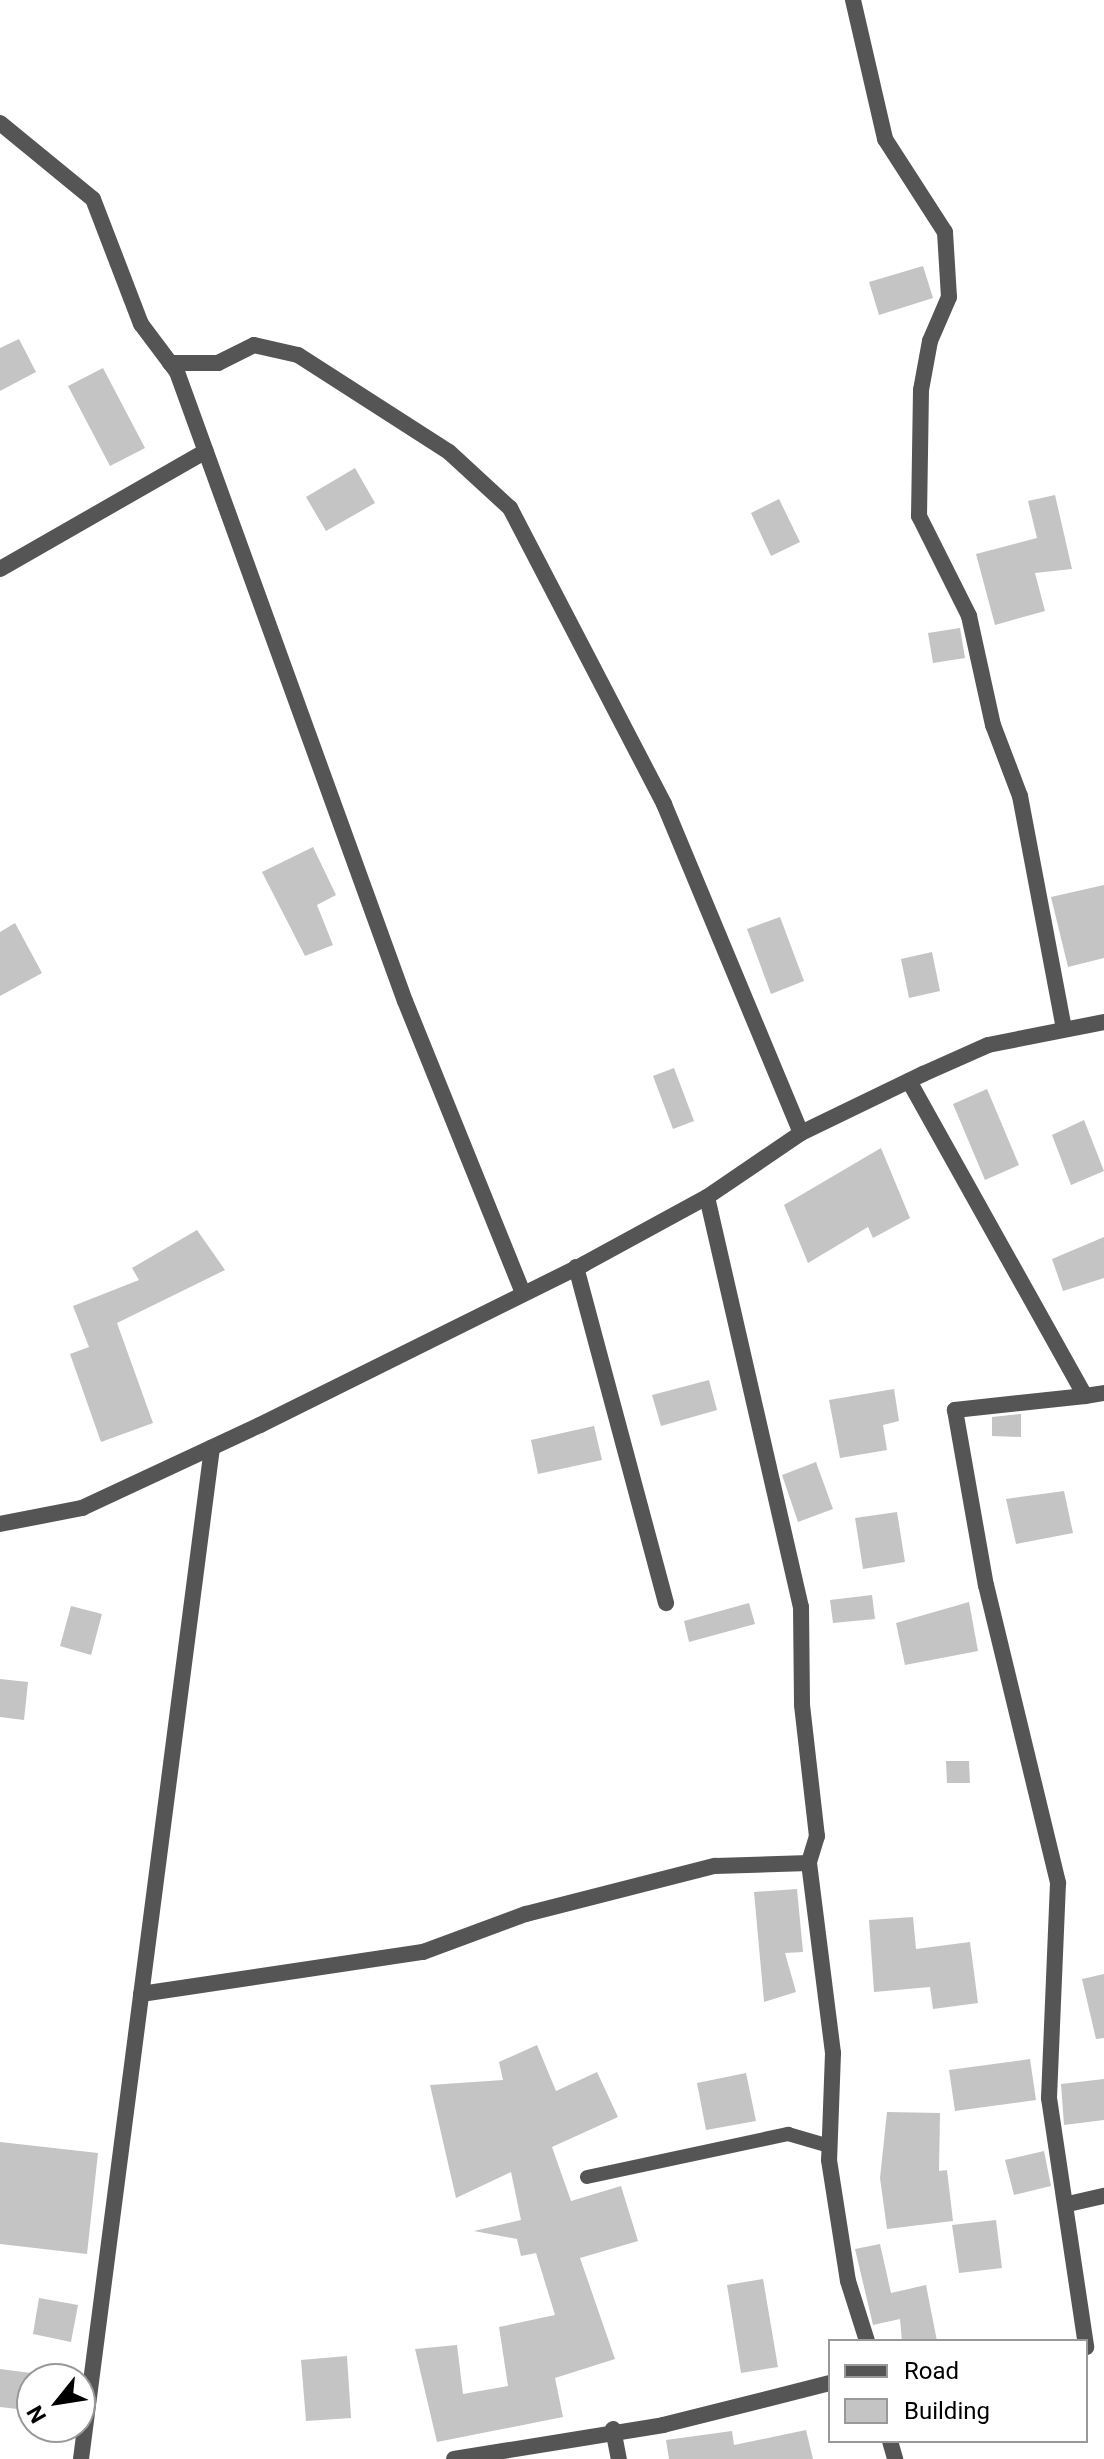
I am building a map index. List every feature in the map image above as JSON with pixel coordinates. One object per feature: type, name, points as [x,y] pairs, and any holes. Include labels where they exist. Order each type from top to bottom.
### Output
[{"type":"street","points":[[853,0],[885,139],[945,232],[949,297],[930,341],[921,390],[919,516],[969,616],[993,725],[1020,796],[1064,1028]]},
{"type":"street","points":[[0,123],[93,199],[141,324],[170,363],[206,451],[405,1001],[522,1291]]},
{"type":"street","points":[[170,363],[218,363],[254,345],[298,355],[449,452],[510,508],[664,804],[801,1133]]},
{"type":"street","points":[[0,569],[206,451]]},
{"type":"street","points":[[0,1524],[82,1508],[212,1447],[522,1291],[576,1267],[707,1197],[801,1133],[988,1045],[1104,1022]]},
{"type":"street","points":[[909,1081],[1085,1396]]},
{"type":"street","points":[[707,1197],[801,1607],[802,1705],[817,1836],[809,1863],[833,2053],[829,2146],[848,2281],[866,2339]]},
{"type":"street","points":[[576,1267],[666,1603]]},
{"type":"street","points":[[1085,2339],[1068,2204],[1049,2098],[1058,1883],[986,1585],[955,1410],[1104,1393]]},
{"type":"street","points":[[81,2459],[212,1447]]},
{"type":"street","points":[[141,1994],[423,1952],[526,1914],[715,1866],[809,1863]]},
{"type":"street","points":[[1068,2204],[1104,2196]]},
{"type":"street","points":[[454,2459],[613,2429],[663,2425],[828,2384]]},
{"type":"street","points":[[613,2429],[619,2459]]},
{"type":"lane","points":[[587,2177],[788,2134],[829,2146]]},
{"type":"building","points":[[923,266],[933,298],[879,315],[869,282]]},
{"type":"building","points":[[19,339],[36,372],[0,391],[0,348]]},
{"type":"building","points":[[103,368],[145,448],[110,466],[68,386]]},
{"type":"building","points":[[355,468],[375,503],[326,531],[306,497]]},
{"type":"building","points":[[1055,495],[1072,569],[1035,573],[1045,611],[995,625],[976,554],[1037,538],[1028,501]]},
{"type":"building","points":[[779,499],[800,542],[771,556],[751,513]]},
{"type":"building","points":[[960,628],[965,658],[933,663],[928,633]]},
{"type":"building","points":[[313,847],[336,895],[317,905],[333,945],[305,956],[262,872]]},
{"type":"building","points":[[1104,885],[1104,958],[1068,967],[1051,897]]},
{"type":"building","points":[[780,917],[804,981],[771,994],[747,929]]},
{"type":"building","points":[[15,923],[42,973],[0,996],[0,932]]},
{"type":"building","points":[[932,952],[940,991],[909,998],[901,959]]},
{"type":"building","points":[[674,1068],[694,1121],[673,1129],[653,1076]]},
{"type":"building","points":[[987,1089],[1019,1165],[985,1180],[953,1104]]},
{"type":"building","points":[[1084,1120],[1104,1171],[1071,1185],[1052,1135]]},
{"type":"building","points":[[881,1148],[910,1218],[873,1238],[868,1227],[808,1263],[784,1205]]},
{"type":"building","points":[[197,1230],[225,1270],[117,1323],[153,1423],[101,1442],[70,1354],[89,1347],[73,1306],[139,1280],[132,1268]]},
{"type":"building","points":[[1104,1237],[1104,1278],[1063,1291],[1052,1259]]},
{"type":"building","points":[[709,1380],[717,1410],[661,1426],[652,1395]]},
{"type":"building","points":[[894,1389],[899,1421],[883,1425],[887,1450],[840,1458],[829,1400]]},
{"type":"building","points":[[1021,1414],[1021,1437],[992,1436],[992,1417]]},
{"type":"building","points":[[594,1426],[602,1460],[538,1474],[531,1440]]},
{"type":"building","points":[[816,1462],[833,1509],[798,1522],[782,1475]]},
{"type":"building","points":[[1064,1491],[1073,1533],[1016,1544],[1006,1499]]},
{"type":"building","points":[[897,1512],[905,1562],[863,1569],[855,1518]]},
{"type":"building","points":[[872,1595],[875,1619],[833,1623],[830,1600]]},
{"type":"building","points":[[969,1602],[978,1651],[905,1665],[896,1623]]},
{"type":"building","points":[[749,1603],[755,1624],[689,1642],[684,1621]]},
{"type":"building","points":[[71,1606],[102,1614],[91,1655],[60,1646]]},
{"type":"building","points":[[0,1679],[28,1682],[24,1720],[0,1717]]},
{"type":"building","points":[[946,1761],[969,1761],[970,1783],[947,1783]]},
{"type":"building","points":[[797,1889],[803,1952],[785,1953],[796,1992],[764,2002],[754,1892]]},
{"type":"building","points":[[913,1917],[916,1949],[970,1942],[978,2003],[933,2009],[930,1987],[874,1992],[869,1920]]},
{"type":"building","points":[[1104,1974],[1104,2038],[1096,2039],[1082,1979]]},
{"type":"building","points":[[537,2045],[556,2091],[597,2072],[618,2117],[552,2147],[571,2201],[621,2186],[638,2241],[580,2258],[615,2359],[555,2378],[563,2417],[437,2442],[415,2349],[457,2345],[463,2394],[508,2386],[499,2327],[555,2315],[536,2253],[521,2256],[517,2239],[474,2231],[521,2220],[511,2172],[456,2198],[430,2085],[503,2080],[499,2062]]},
{"type":"building","points":[[1030,2059],[1036,2100],[955,2111],[949,2070]]},
{"type":"building","points":[[746,2073],[756,2121],[706,2130],[697,2083]]},
{"type":"building","points":[[1104,2079],[1104,2120],[1064,2125],[1061,2084]]},
{"type":"building","points":[[887,2112],[940,2113],[939,2171],[947,2170],[953,2221],[887,2229],[880,2178]]},
{"type":"building","points":[[0,2142],[98,2153],[87,2254],[0,2244]]},
{"type":"building","points":[[1044,2151],[1051,2186],[1014,2195],[1005,2160]]},
{"type":"building","points":[[996,2220],[1002,2268],[959,2273],[952,2225]]},
{"type":"building","points":[[880,2244],[891,2293],[926,2285],[937,2339],[902,2339],[900,2319],[873,2325],[855,2249]]},
{"type":"building","points":[[763,2279],[778,2367],[741,2373],[727,2285]]},
{"type":"building","points":[[39,2298],[78,2305],[71,2342],[33,2334]]},
{"type":"building","points":[[347,2356],[351,2418],[306,2421],[301,2360]]},
{"type":"building","points":[[0,2369],[16,2371],[16,2409],[0,2407]]},
{"type":"building","points":[[806,2430],[813,2459],[669,2459],[666,2440],[732,2431],[734,2445]]}]
